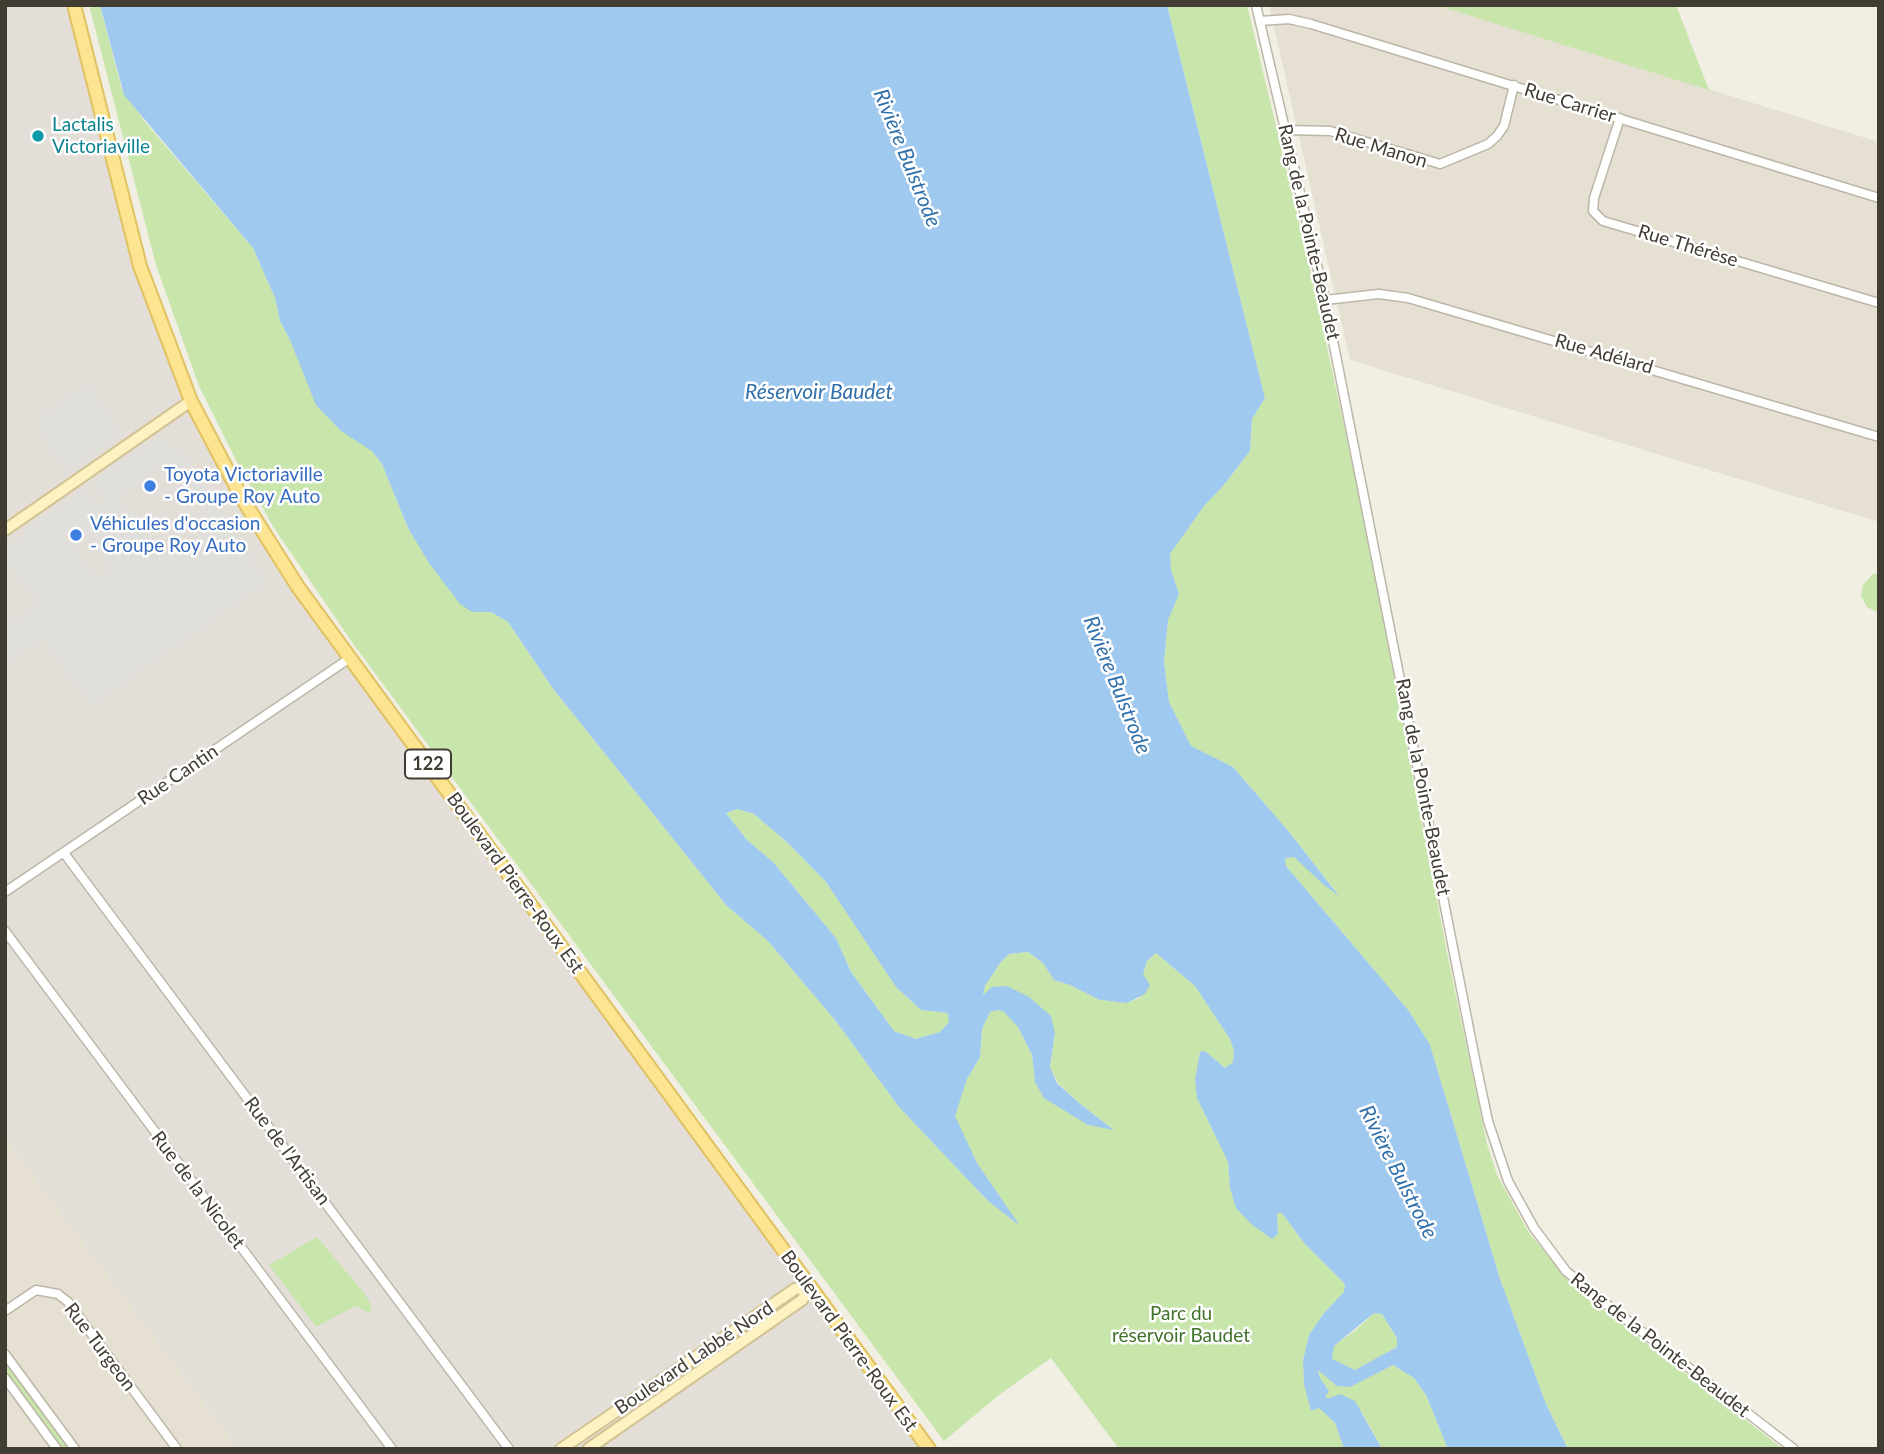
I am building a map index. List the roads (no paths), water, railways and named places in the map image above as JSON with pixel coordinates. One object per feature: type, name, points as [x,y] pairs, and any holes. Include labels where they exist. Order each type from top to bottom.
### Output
[{"type":"main road","name":"Boulevard Pierre-Roux Est","points":[[74,5],[140,266],[191,401],[242,498],[298,587],[929,1449]]},
{"type":"main road","points":[[5,530],[191,401]]},
{"type":"main road","name":"Boulevard Labbé Nord","points":[[561,1449],[794,1289],[810,1288]]},
{"type":"main road","name":"Boulevard Labbé Nord","points":[[588,1449],[802,1300],[810,1288]]},
{"type":"street","name":"Rang de la Pointe-Beaudet","points":[[1256,5],[1325,300],[1476,1064],[1491,1131],[1508,1181],[1534,1228],[1566,1271],[1794,1449]]},
{"type":"street","name":"Rue Carrier","points":[[1260,21],[1299,20],[1879,198]]},
{"type":"street","name":"Rue Manon","points":[[1287,130],[1330,131],[1440,164],[1488,144],[1497,136],[1504,126],[1514,85]]},
{"type":"street","name":"Rue Thérèse","points":[[1620,118],[1594,198],[1593,211],[1602,221],[1879,303]]},
{"type":"street","name":"Rue Adélard","points":[[1325,300],[1379,294],[1408,298],[1879,437]]},
{"type":"street","name":"Rue Cantin","points":[[5,892],[350,658]]},
{"type":"street","name":"Rue de l'Artisan","points":[[64,853],[509,1449]]},
{"type":"street","name":"Rue de la Nicolet","points":[[5,930],[392,1449]]},
{"type":"street","name":"Rue Turgeon","points":[[5,1311],[36,1290],[58,1294],[68,1302],[177,1449]]},
{"type":"street","points":[[5,1354],[75,1449]]},
{"type":"street","points":[[5,1378],[57,1449]]},
{"type":"water","name":"Réservoir Baudet","points":[[100,5],[1167,5],[1265,398],[1252,419],[1250,451],[1204,506],[1170,554],[1171,570],[1179,594],[1168,620],[1164,662],[1169,702],[1191,746],[1233,767],[1290,833],[1339,896],[1294,857],[1285,858],[1286,866],[1409,1011],[1430,1045],[1500,1279],[1546,1404],[1568,1449],[1448,1449],[1426,1395],[1414,1378],[1393,1365],[1350,1387],[1337,1386],[1318,1370],[1329,1391],[1325,1398],[1340,1394],[1355,1401],[1382,1449],[1344,1449],[1335,1423],[1319,1408],[1311,1411],[1304,1384],[1303,1360],[1309,1335],[1324,1313],[1344,1292],[1345,1284],[1304,1243],[1282,1213],[1277,1213],[1278,1234],[1272,1239],[1251,1224],[1236,1208],[1230,1188],[1228,1162],[1197,1098],[1195,1080],[1200,1052],[1205,1051],[1225,1068],[1233,1062],[1234,1051],[1230,1039],[1195,986],[1156,953],[1147,961],[1143,974],[1150,985],[1145,994],[1127,1003],[1100,1000],[1054,980],[1043,963],[1028,952],[1009,954],[1000,963],[985,986],[983,995],[992,987],[1007,986],[1029,997],[1051,1016],[1055,1033],[1050,1067],[1057,1083],[1114,1130],[1088,1125],[1044,1098],[1035,1082],[1032,1055],[1018,1027],[1004,1012],[990,1012],[982,1029],[980,1057],[967,1079],[955,1116],[977,1163],[1020,1226],[987,1200],[899,1107],[835,1020],[768,941],[726,905],[554,690],[508,622],[491,612],[472,612],[460,604],[429,563],[408,528],[382,464],[372,451],[341,431],[316,405],[280,321],[275,298],[253,248],[124,95]],"holes":[[[737,809],[754,814],[789,844],[826,882],[896,987],[921,1010],[948,1013],[949,1022],[940,1032],[916,1039],[894,1031],[851,972],[836,938],[773,862],[747,840],[726,813]],[[1374,1313],[1382,1314],[1397,1338],[1397,1347],[1355,1370],[1332,1359],[1334,1346]]]},
{"type":"place","name":"Lactalis Victoriaville","points":[[38,136]]},
{"type":"place","name":"Toyota Victoriaville - Groupe Roy Auto","points":[[150,486]]},
{"type":"place","name":"Véhicules d'occasion - Groupe Roy Auto","points":[[76,535]]},
{"type":"water label","name":"Rivière Bulstrode","points":[[907,158]]},
{"type":"water label","name":"Rivière Bulstrode","points":[[1117,685]]},
{"type":"water label","name":"Rivière Bulstrode","points":[[1398,1172]]},
{"type":"park label","name":"Parc du réservoir Baudet","points":[[1181,1325]]}]
